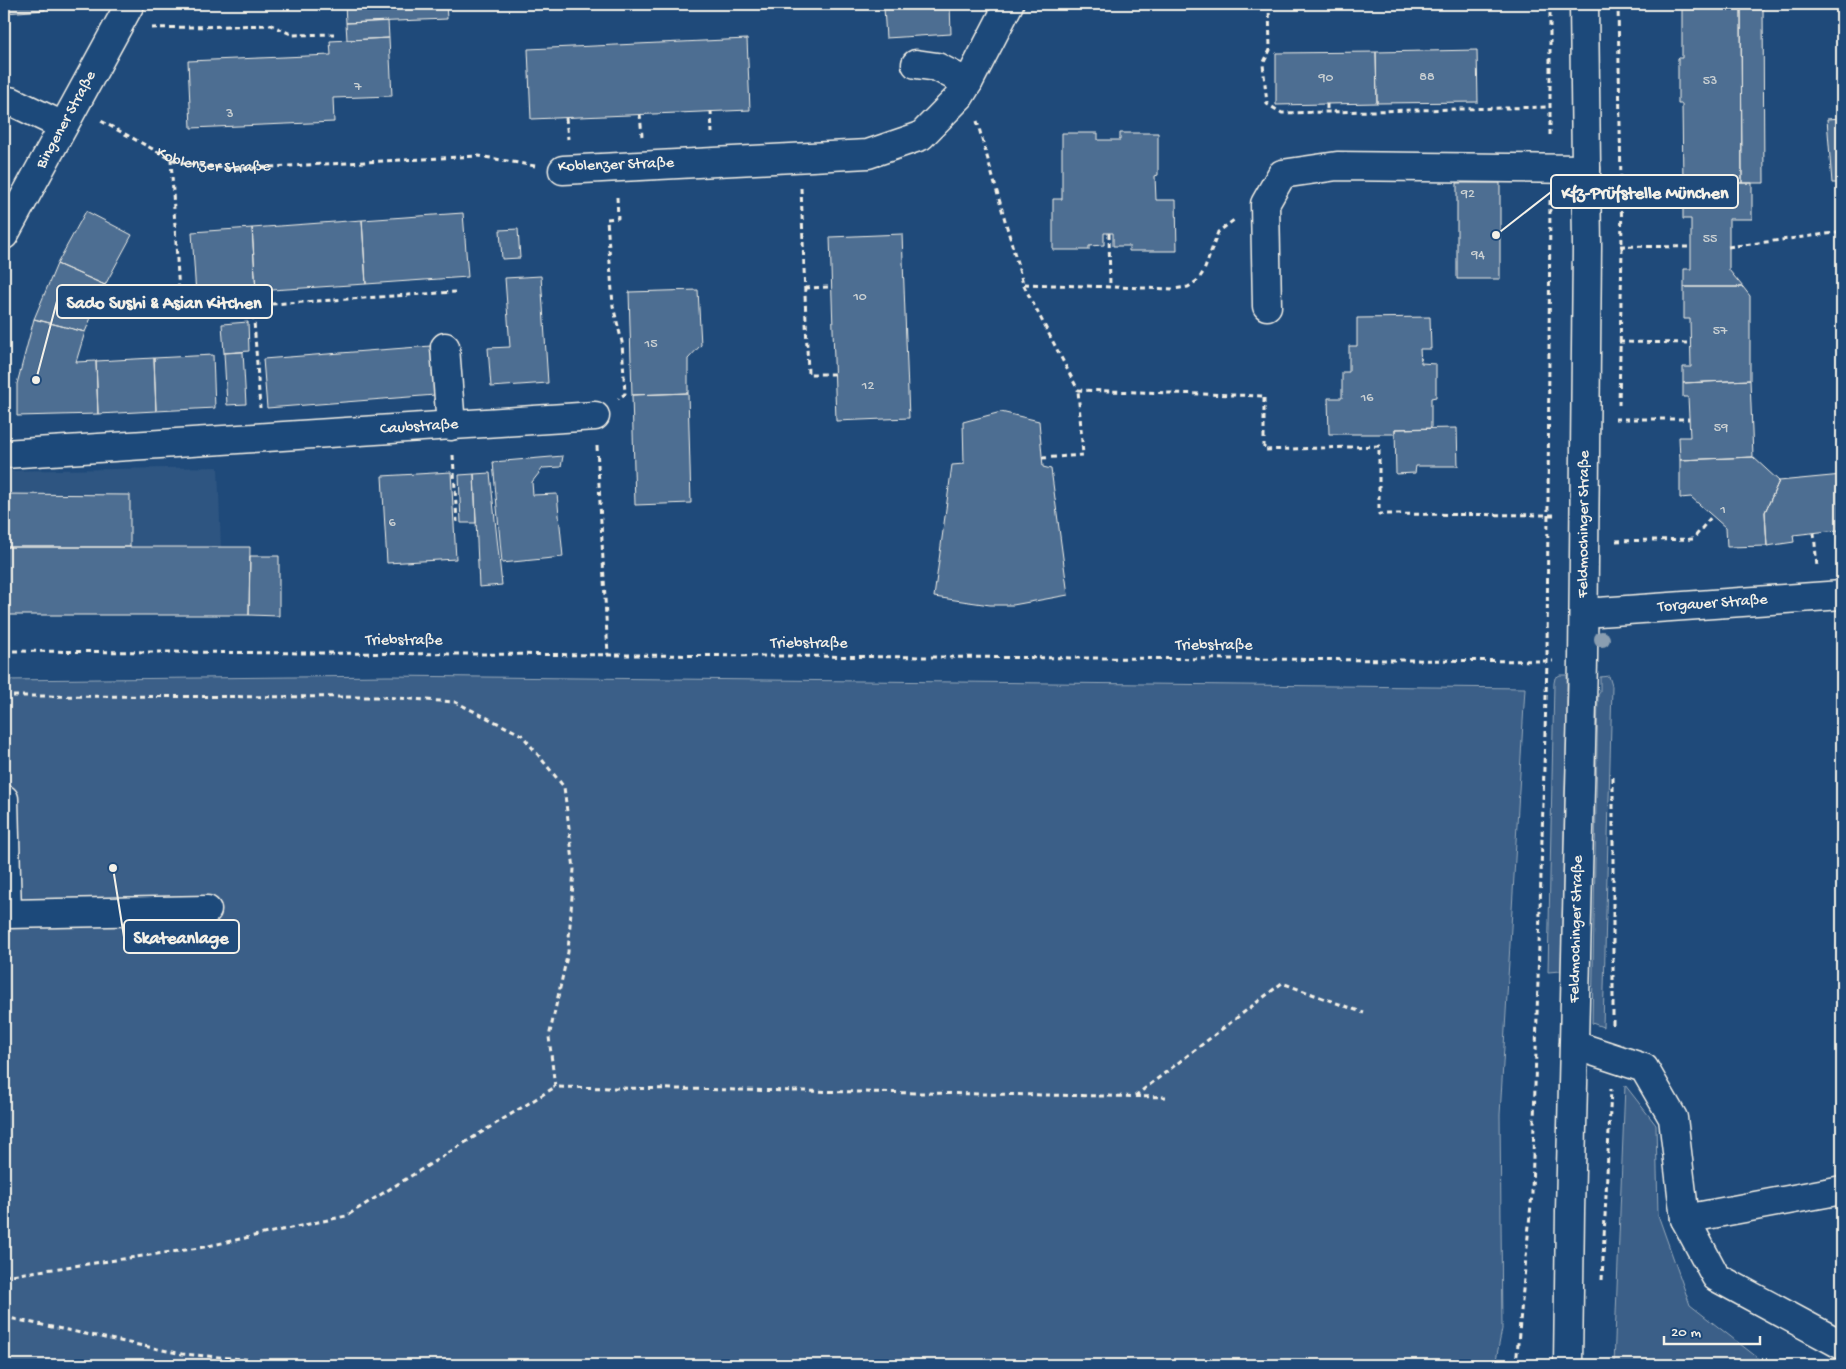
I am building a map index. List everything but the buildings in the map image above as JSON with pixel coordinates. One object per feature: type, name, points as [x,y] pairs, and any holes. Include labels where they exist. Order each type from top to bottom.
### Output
[{"type":"street","name":"Bingener Straße","points":[[4,235],[130,4]]},
{"type":"street","name":"Koblenzer Straße","points":[[563,170],[868,154],[921,136],[964,90],[1009,4]]},
{"type":"street","name":"Feldmochinger Straße","points":[[1568,1365],[1567,1331],[1584,661],[1587,246],[1584,4]]},
{"type":"street","points":[[916,64],[937,67],[964,90]]},
{"type":"street","points":[[4,100],[69,116]]},
{"type":"street","points":[[1266,306],[1264,204],[1282,174],[1337,166],[1586,169]]},
{"type":"street","points":[[445,347],[451,426]]},
{"type":"street","name":"Caubstraße","points":[[4,454],[595,416]]},
{"type":"street","name":"Torgauer Straße","points":[[1584,613],[1842,595]]},
{"type":"street","points":[[4,799],[7,914],[207,910]]},
{"type":"street","points":[[1574,1045],[1644,1068],[1672,1118],[1685,1219],[1716,1277],[1842,1345]]},
{"type":"street","points":[[1685,1219],[1842,1190]]},
{"type":"street","name":"Feldmochinger Straße","points":[[1560,1365],[1567,1331]]},
{"type":"path","points":[[1269,4],[1270,50],[1263,64],[1267,104],[1282,113],[1550,106]]},
{"type":"path","points":[[1516,1365],[1532,1193],[1547,661],[1550,4]]},
{"type":"path","points":[[117,29],[271,25],[293,35],[334,34]]},
{"type":"path","points":[[964,90],[976,118],[1024,284],[1078,390],[1083,455],[1042,458]]},
{"type":"path","points":[[1428,103],[1428,109]]},
{"type":"path","points":[[1327,104],[1327,112]]},
{"type":"path","name":"Koblenzer Straße","points":[[69,116],[182,163],[231,169],[479,156],[563,170]]},
{"type":"path","points":[[800,158],[808,374],[835,374]]},
{"type":"path","points":[[170,159],[180,310],[455,292]]},
{"type":"path","points":[[608,655],[595,416],[625,394],[622,342],[612,306],[608,219],[618,218],[615,168]]},
{"type":"path","points":[[1024,284],[1173,289],[1188,287],[1198,280],[1204,271],[1218,232]]},
{"type":"path","points":[[1728,247],[1842,232]]},
{"type":"path","points":[[1109,233],[1110,287]]},
{"type":"path","points":[[1587,246],[1691,247]]},
{"type":"path","points":[[805,288],[831,287]]},
{"type":"path","points":[[253,306],[262,438]]},
{"type":"path","points":[[1586,342],[1691,342]]},
{"type":"path","points":[[1078,390],[1264,396],[1264,450],[1379,446],[1379,514],[1584,515]]},
{"type":"path","points":[[1585,419],[1689,419]]},
{"type":"path","points":[[451,426],[457,522]]},
{"type":"path","points":[[1616,541],[1693,539],[1712,516]]},
{"type":"path","name":"Triebstraße","points":[[4,651],[1584,661]]},
{"type":"path","points":[[4,696],[383,697],[456,702],[522,735],[564,786],[574,869],[568,952],[549,1037],[555,1087]]},
{"type":"path","points":[[1602,1286],[1612,1058],[1613,770]]},
{"type":"path","points":[[1135,1096],[1282,983],[1364,1013]]},
{"type":"path","points":[[4,1276],[199,1248],[346,1216],[555,1087],[1166,1097]]},
{"type":"path","points":[[4,1317],[182,1354],[315,1365]]},
{"type":"shaded area","points":[[218,467],[221,548],[4,573],[4,471]]},
{"type":"shaded area","points":[[1560,675],[1567,675],[1561,971],[1548,972],[1554,683],[1555,678]]},
{"type":"shaded area","points":[[389,676],[1525,688],[1500,1115],[1502,1329],[1495,1365],[4,1365],[4,680]]},
{"type":"shaded area","points":[[1609,676],[1612,686],[1603,1027],[1592,1023],[1598,695],[1600,692],[1600,677]]},
{"type":"shaded area","points":[[1625,1085],[1656,1125],[1658,1215],[1690,1305],[1767,1365],[1614,1365]]},
{"type":"place","name":"Kfz-Prüfstelle München","points":[[1496,235]]},
{"type":"place","name":"Sado Sushi & Asian Kitchen","points":[[36,380]]},
{"type":"place","name":"Skateanlage","points":[[113,868]]}]
